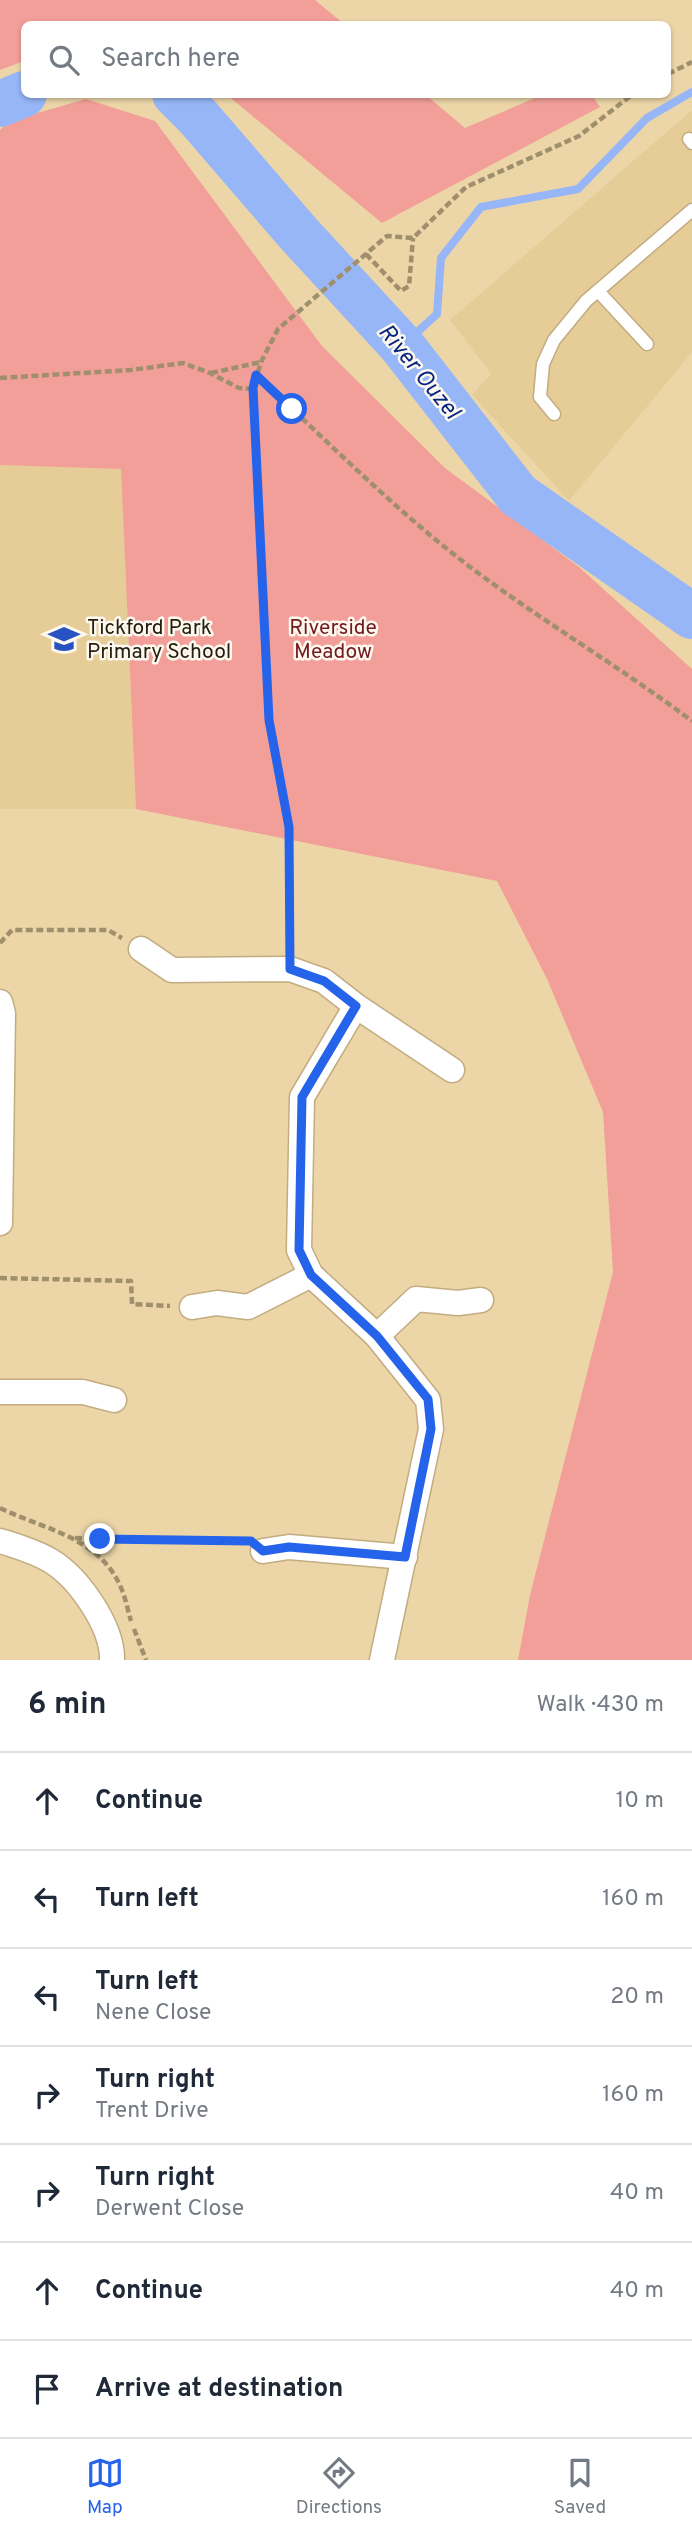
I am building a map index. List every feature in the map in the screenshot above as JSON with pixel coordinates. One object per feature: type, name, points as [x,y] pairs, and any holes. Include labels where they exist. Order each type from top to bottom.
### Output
[{"type":"street","points":[[141,949],[173,970],[290,969],[324,981],[356,1006],[452,1070]]},
{"type":"street","points":[[0,1002],[3,1013],[0,1223]]},
{"type":"street","points":[[356,1006],[302,1097],[299,1250],[311,1275],[377,1336],[428,1399],[431,1429],[382,1660]]},
{"type":"street","points":[[192,1307],[217,1303],[248,1307],[311,1275]]},
{"type":"street","points":[[377,1336],[416,1299],[458,1303],[481,1300]]},
{"type":"street","points":[[0,1392],[83,1392],[114,1400]]},
{"type":"street","points":[[0,1541],[52,1561],[78,1585],[99,1615],[112,1649],[112,1660]]},
{"type":"street","points":[[263,1551],[289,1547],[405,1557]]},
{"type":"lane","points":[[554,414],[540,397],[544,363],[554,340],[586,301],[692,210]]},
{"type":"lane","points":[[598,291],[647,344]]},
{"type":"path","points":[[671,72],[692,62]]},
{"type":"path","points":[[366,254],[401,291],[409,286],[412,238],[466,187],[579,136],[628,98]]},
{"type":"path","points":[[290,969],[289,827],[269,720],[253,388],[261,362],[278,329],[387,236],[412,238]]},
{"type":"path","points":[[210,373],[261,362]]},
{"type":"path","points":[[0,378],[131,370],[183,363],[239,388],[253,388]]},
{"type":"path","points":[[256,375],[383,493],[467,565],[534,614],[635,678],[692,721]]},
{"type":"path","points":[[0,943],[12,930],[108,930],[141,949]]},
{"type":"path","points":[[0,1278],[131,1281],[132,1304],[192,1307]]},
{"type":"path","points":[[75,1538],[251,1541],[263,1551]]},
{"type":"shaded area","points":[[692,110],[692,352],[569,501],[472,395],[491,374],[450,320]]},
{"type":"shaded area","name":"Tickford Park Primary School","points":[[0,465],[121,469],[136,809],[0,809]]},
{"type":"green space","points":[[0,0],[315,0],[340,21],[21,21],[21,62],[0,70]]},
{"type":"green space","points":[[231,98],[430,98],[465,128],[535,98],[594,98],[600,107],[382,223]]},
{"type":"green space","name":"Riverside Meadow","points":[[86,99],[155,121],[322,346],[445,468],[579,567],[692,669],[692,1660],[518,1660],[530,1595],[613,1272],[603,1112],[547,979],[497,881],[136,809],[121,469],[0,465],[0,130],[9,121]]},
{"type":"waterway","points":[[402,346],[437,314],[441,258],[481,207],[578,189],[647,118],[692,92]]},
{"type":"waterway","name":"River Ouzel","points":[[0,104],[21,95]]},
{"type":"waterway","name":"River Ouzel","points":[[179,98],[402,346],[518,495],[692,616]]},
{"type":"place","name":"Tickford Park Primary School","points":[[64,639]]},
{"type":"route","points":[[100,1539],[251,1541],[263,1551],[289,1547],[405,1557],[431,1429],[428,1399],[377,1336],[311,1275],[299,1250],[302,1097],[356,1006],[324,981],[290,969],[289,827],[269,720],[253,388],[256,375],[292,409]]}]
